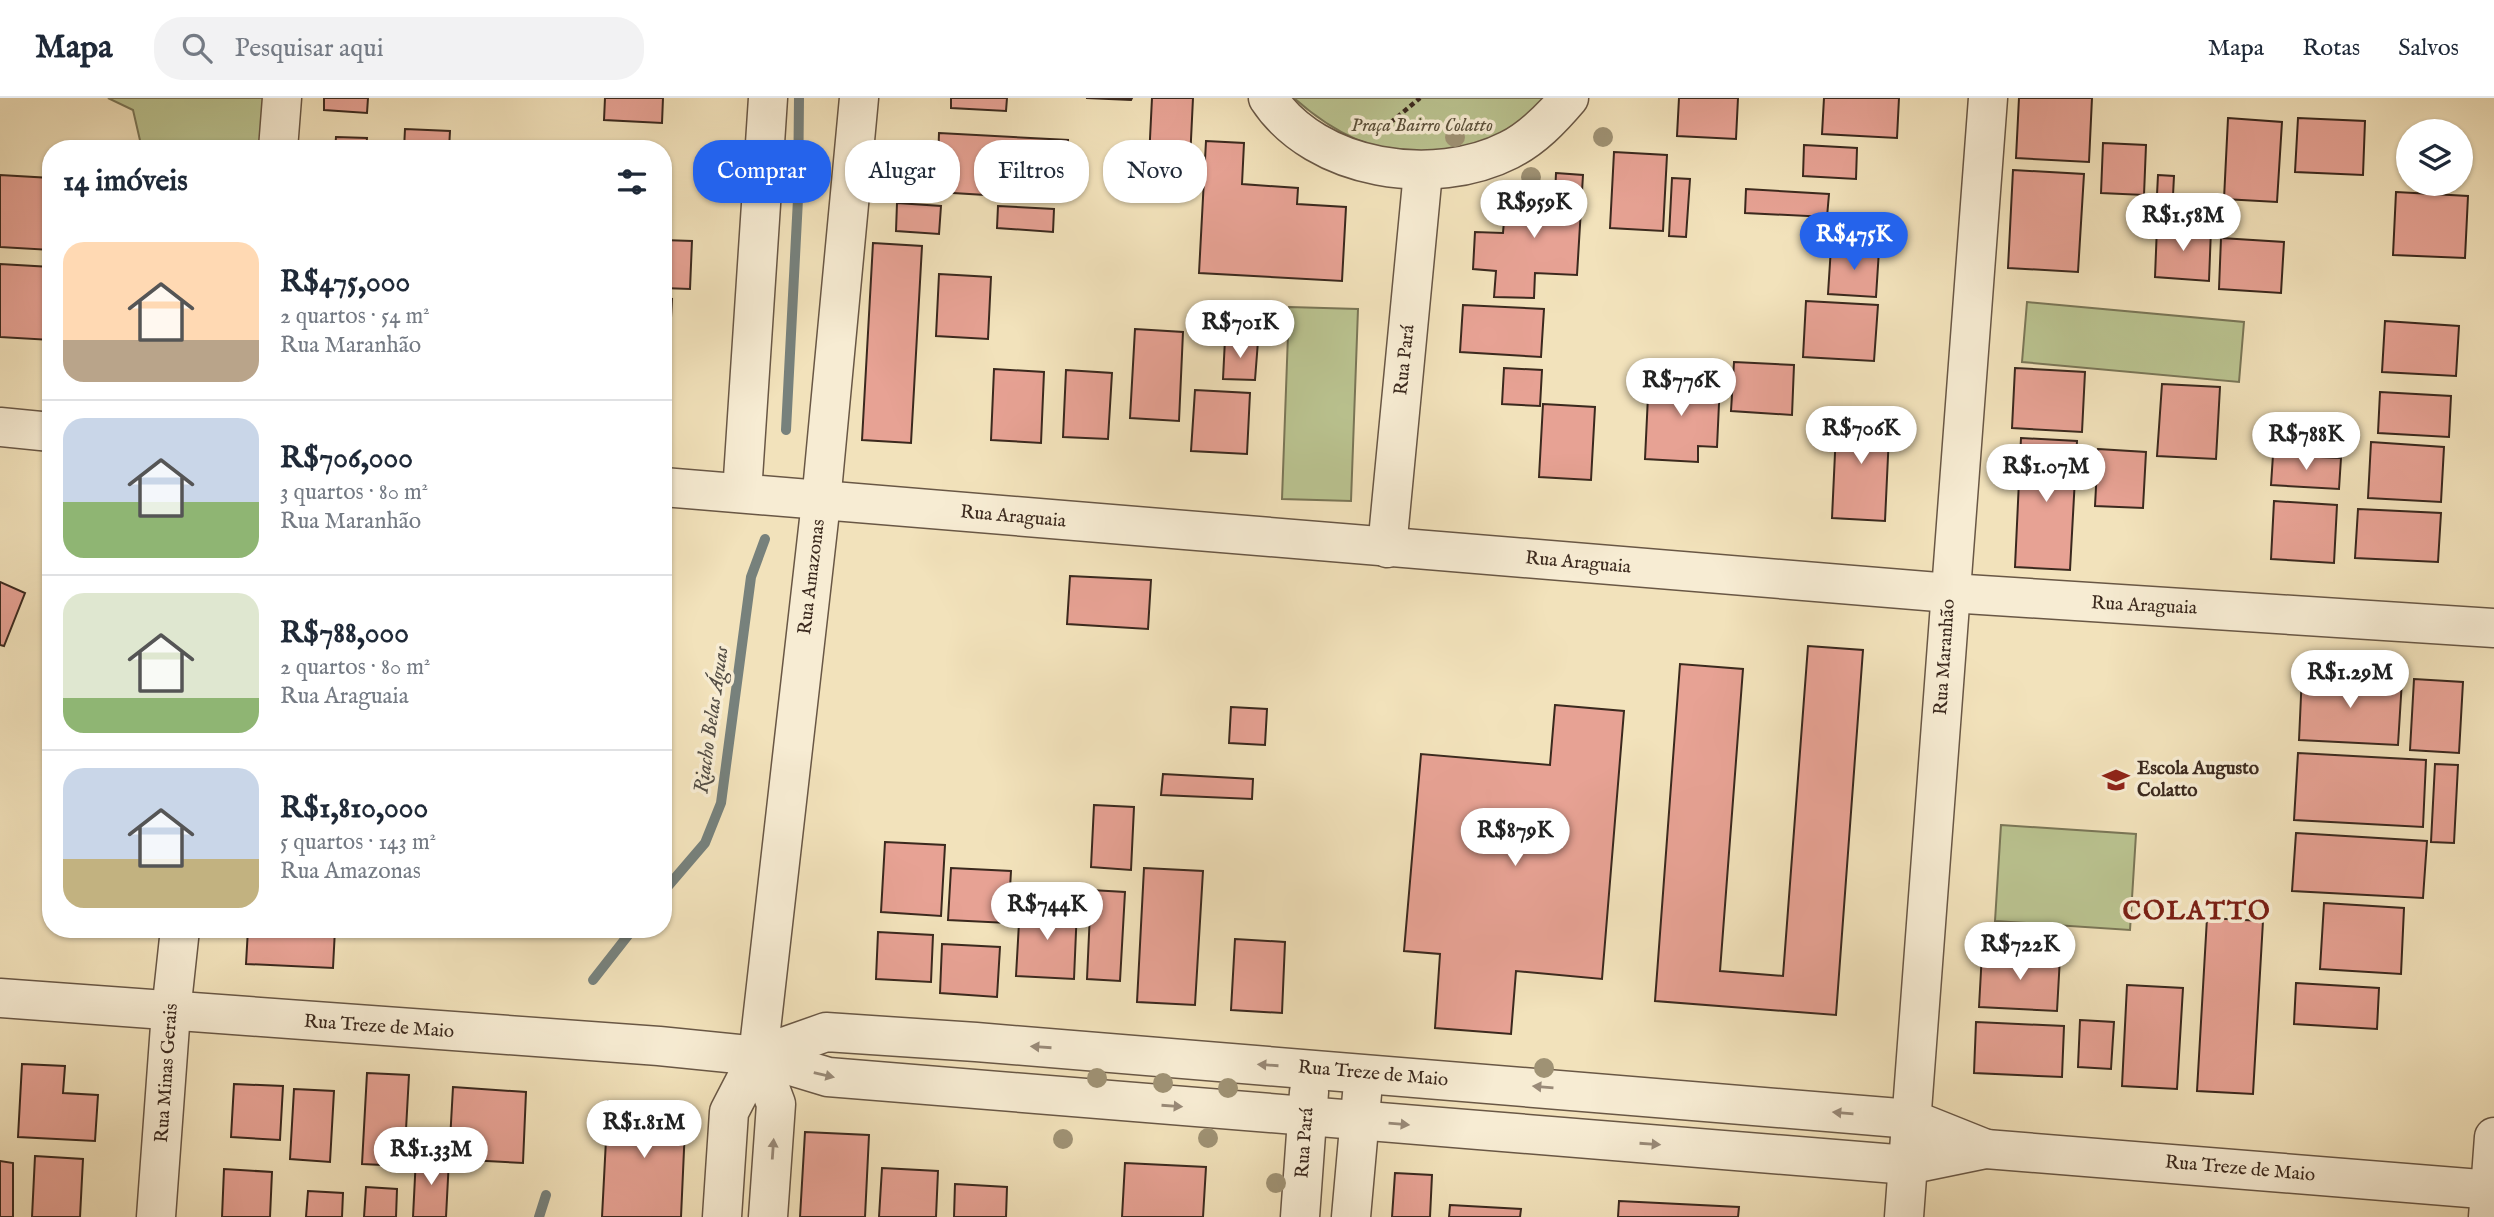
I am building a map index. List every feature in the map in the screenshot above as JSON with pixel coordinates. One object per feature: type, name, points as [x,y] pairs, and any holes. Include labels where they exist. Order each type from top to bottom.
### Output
[{"type":"street","points":[[279,140],[282,98]]},
{"type":"street","points":[[742,493],[768,98]]},
{"type":"street","name":"Rua Amazonas","points":[[722,1217],[729,1112],[758,1056],[821,502],[859,98]]},
{"type":"street","points":[[1268,98],[1308,137],[1351,160],[1423,172],[1468,166],[1510,150],[1547,124],[1569,98]]},
{"type":"street","name":"Rua Maranhão","points":[[1904,1217],[1988,98]]},
{"type":"street","name":"Rua Pará","points":[[1387,548],[1423,172]]},
{"type":"street","points":[[0,427],[42,431]]},
{"type":"street","name":"Rua Araguaia","points":[[672,488],[1950,593],[2494,628]]},
{"type":"street","name":"Rua Minas Gerais","points":[[156,1217],[179,938]]},
{"type":"street","name":"Rua Treze de Maio","points":[[0,998],[758,1056],[828,1077],[1908,1165],[1986,1149]]},
{"type":"street","name":"Rua Treze de Maio","points":[[758,1056],[826,1032],[1599,1092],[1911,1119],[1986,1149],[2491,1199]]},
{"type":"street","points":[[972,1090],[976,1042]]},
{"type":"street","points":[[1129,1102],[1133,1055]]},
{"type":"street","name":"Rua Amazonas","points":[[758,1056],[776,1104],[768,1217]]},
{"type":"street","name":"Rua Pará","points":[[1300,1217],[1312,1069]]},
{"type":"street","points":[[1351,1217],[1363,1073]]},
{"type":"street","points":[[1596,1141],[1599,1092]]},
{"type":"street","points":[[2491,1199],[2494,1137]]},
{"type":"green space","points":[[108,98],[268,98],[265,140],[140,140],[133,110]]},
{"type":"green space","name":"Praça Bairro Colatto","points":[[1294,98],[1550,98],[1515,126],[1493,139],[1439,153],[1413,153],[1387,150],[1339,131]]},
{"type":"green space","points":[[2027,302],[2244,322],[2239,382],[2022,362]]},
{"type":"green space","points":[[1289,307],[1358,309],[1351,501],[1282,499]]},
{"type":"green space","points":[[2001,825],[2136,834],[2130,930],[1995,921]]},
{"type":"building","points":[[324,98],[368,98],[367,113],[324,110]]},
{"type":"building","points":[[605,98],[663,98],[662,123],[604,120]]},
{"type":"building","points":[[951,98],[1007,98],[1006,111],[951,108]]},
{"type":"building","points":[[1086,98],[1132,98],[1131,100]]},
{"type":"building","points":[[1152,98],[1193,98],[1191,140],[1150,140]]},
{"type":"building","points":[[1679,98],[1738,98],[1736,139],[1677,136]]},
{"type":"building","points":[[1824,98],[1899,98],[1897,138],[1822,134]]},
{"type":"building","points":[[2019,98],[2092,98],[2089,162],[2016,158]]},
{"type":"building","points":[[2228,118],[2282,122],[2277,202],[2224,199]]},
{"type":"building","points":[[2298,118],[2365,121],[2363,175],[2295,172]]},
{"type":"building","points":[[405,129],[450,131],[450,140],[404,140]]},
{"type":"building","points":[[939,133],[1068,140],[974,140],[974,194],[960,193],[960,140],[939,140]]},
{"type":"building","points":[[336,137],[367,138],[367,140],[336,140]]},
{"type":"building","points":[[1207,141],[1244,143],[1242,184],[1298,188],[1297,204],[1346,207],[1342,281],[1199,273],[1203,203],[1207,203]]},
{"type":"building","points":[[2103,143],[2146,145],[2144,195],[2101,193]]},
{"type":"building","points":[[1804,145],[1857,148],[1856,179],[1803,176]]},
{"type":"building","points":[[1614,152],[1667,155],[1663,231],[1610,228]]},
{"type":"building","points":[[2013,170],[2084,174],[2078,272],[2008,268]]},
{"type":"building","points":[[1556,173],[1583,175],[1577,275],[1535,273],[1534,298],[1494,297],[1496,271],[1473,269],[1475,232],[1503,233],[1505,209],[1529,210],[1530,193],[1555,195]]},
{"type":"building","points":[[0,175],[42,177],[42,249],[0,247]]},
{"type":"building","points":[[2158,175],[2174,176],[2172,215],[2156,214]]},
{"type":"building","points":[[1672,178],[1690,179],[1686,237],[1669,236]]},
{"type":"building","points":[[1746,189],[1829,194],[1827,217],[1745,213]]},
{"type":"building","points":[[2396,192],[2396,196],[2468,196],[2465,258],[2393,255]]},
{"type":"building","points":[[897,203],[941,206],[939,234],[896,231]]},
{"type":"building","points":[[998,206],[1054,209],[1053,232],[997,228]]},
{"type":"building","points":[[2157,226],[2211,229],[2209,281],[2155,277]]},
{"type":"building","points":[[2221,238],[2284,242],[2281,293],[2219,289]]},
{"type":"building","points":[[672,240],[692,241],[690,289],[672,288]]},
{"type":"building","points":[[873,243],[922,246],[911,443],[862,440]]},
{"type":"building","points":[[1831,247],[1879,250],[1876,297],[1828,294]]},
{"type":"building","points":[[0,264],[42,266],[42,339],[0,337]]},
{"type":"building","points":[[939,274],[991,277],[988,339],[936,336]]},
{"type":"building","points":[[1806,301],[1878,305],[1874,361],[1803,357]]},
{"type":"building","points":[[1463,305],[1544,309],[1541,357],[1460,352]]},
{"type":"building","points":[[2385,321],[2459,326],[2456,376],[2382,372]]},
{"type":"building","points":[[1135,329],[1183,332],[1179,421],[1130,418]]},
{"type":"building","points":[[1225,339],[1258,341],[1255,380],[1223,379]]},
{"type":"building","points":[[1734,362],[1794,365],[1792,415],[1731,411]]},
{"type":"building","points":[[1504,368],[1542,370],[1540,406],[1502,404]]},
{"type":"building","points":[[2015,368],[2085,372],[2082,432],[2012,428]]},
{"type":"building","points":[[994,369],[1044,372],[1041,443],[991,440]]},
{"type":"building","points":[[1066,370],[1112,373],[1108,439],[1063,437]]},
{"type":"building","points":[[1649,375],[1720,382],[1717,447],[1698,446],[1698,462],[1645,459]]},
{"type":"building","points":[[2162,384],[2220,387],[2216,459],[2157,456]]},
{"type":"building","points":[[1195,390],[1250,393],[1247,454],[1191,451]]},
{"type":"building","points":[[2380,392],[2451,396],[2449,437],[2378,433]]},
{"type":"building","points":[[1543,404],[1595,407],[1591,480],[1539,477]]},
{"type":"building","points":[[1837,410],[1890,413],[1885,521],[1832,518]]},
{"type":"building","points":[[2021,438],[2077,441],[2070,570],[2015,567]]},
{"type":"building","points":[[2371,442],[2444,447],[2441,502],[2368,498]]},
{"type":"building","points":[[2098,449],[2146,452],[2143,508],[2095,506]]},
{"type":"building","points":[[2273,455],[2341,458],[2339,489],[2271,485]]},
{"type":"building","points":[[2274,501],[2337,505],[2334,563],[2271,559]]},
{"type":"building","points":[[2358,509],[2441,513],[2438,562],[2355,558]]},
{"type":"building","points":[[1070,576],[1151,580],[1148,629],[1067,624]]},
{"type":"building","points":[[0,582],[25,593],[4,646],[0,645]]},
{"type":"building","points":[[1808,646],[1863,650],[1836,1015],[1655,1001],[1680,664],[1743,669],[1720,971],[1783,976]]},
{"type":"building","points":[[2302,674],[2402,680],[2398,745],[2299,740]]},
{"type":"building","points":[[2414,679],[2463,682],[2459,753],[2410,750]]},
{"type":"building","points":[[1555,705],[1624,711],[1602,979],[1516,971],[1511,1034],[1435,1028],[1440,954],[1404,951],[1421,754],[1550,765]]},
{"type":"building","points":[[1231,707],[1267,709],[1265,745],[1229,743]]},
{"type":"building","points":[[2298,753],[2426,760],[2423,827],[2294,820]]},
{"type":"building","points":[[2435,764],[2458,765],[2454,843],[2431,842]]},
{"type":"building","points":[[1163,774],[1253,779],[1252,799],[1161,795]]},
{"type":"building","points":[[1094,805],[1134,807],[1131,870],[1091,867]]},
{"type":"building","points":[[2296,833],[2427,841],[2423,898],[2292,891]]},
{"type":"building","points":[[885,842],[945,845],[941,916],[881,912]]},
{"type":"building","points":[[951,868],[1011,871],[1008,923],[948,920]]},
{"type":"building","points":[[1144,868],[1203,871],[1195,1005],[1137,1002]]},
{"type":"building","points":[[1091,890],[1125,892],[1120,981],[1087,979]]},
{"type":"building","points":[[2324,903],[2404,908],[2401,974],[2320,969]]},
{"type":"building","points":[[1020,905],[1077,908],[1074,979],[1016,976]]},
{"type":"building","points":[[2207,918],[2263,921],[2253,1094],[2197,1091]]},
{"type":"building","points":[[878,932],[933,935],[931,982],[876,979]]},
{"type":"building","points":[[247,938],[335,938],[333,968],[246,964]]},
{"type":"building","points":[[1235,939],[1285,942],[1282,1013],[1231,1010]]},
{"type":"building","points":[[942,944],[1000,947],[997,997],[940,993]]},
{"type":"building","points":[[1982,953],[2060,957],[2057,1011],[1979,1007]]},
{"type":"building","points":[[2296,983],[2379,988],[2377,1029],[2294,1024]]},
{"type":"building","points":[[2127,985],[2183,988],[2177,1089],[2122,1086]]},
{"type":"building","points":[[2080,1020],[2114,1022],[2111,1069],[2078,1067]]},
{"type":"building","points":[[1976,1022],[2064,1026],[2062,1077],[1974,1073]]},
{"type":"building","points":[[22,1064],[65,1066],[63,1093],[98,1095],[95,1141],[18,1137]]},
{"type":"building","points":[[367,1073],[409,1075],[404,1166],[362,1164]]},
{"type":"building","points":[[234,1084],[283,1086],[280,1140],[231,1137]]},
{"type":"building","points":[[453,1087],[526,1092],[523,1163],[449,1159]]},
{"type":"building","points":[[294,1089],[334,1091],[330,1162],[290,1159]]},
{"type":"building","points":[[608,1101],[686,1105],[681,1217],[602,1217]]},
{"type":"building","points":[[805,1132],[869,1135],[865,1217],[800,1217]]},
{"type":"building","points":[[35,1156],[83,1159],[80,1217],[32,1217]]},
{"type":"building","points":[[416,1157],[449,1159],[446,1217],[413,1217]]},
{"type":"building","points":[[0,1161],[13,1163],[13,1217],[0,1217]]},
{"type":"building","points":[[1125,1163],[1206,1167],[1203,1217],[1122,1217]]},
{"type":"building","points":[[882,1168],[938,1171],[936,1217],[879,1217]]},
{"type":"building","points":[[224,1169],[272,1172],[270,1217],[222,1217]]},
{"type":"building","points":[[1395,1173],[1432,1175],[1430,1217],[1392,1217]]},
{"type":"building","points":[[955,1184],[1007,1187],[1006,1217],[954,1217]]},
{"type":"building","points":[[366,1187],[397,1189],[396,1217],[364,1217]]},
{"type":"building","points":[[308,1191],[343,1193],[342,1217],[306,1217]]},
{"type":"building","points":[[1619,1201],[1739,1207],[1738,1217],[1618,1217]]},
{"type":"building","points":[[1450,1205],[1521,1209],[1520,1217],[1449,1217]]},
{"type":"waterway","name":"Riacho Belas Águas","points":[[786,430],[798,199],[799,98]]},
{"type":"waterway","name":"Riacho Belas Águas","points":[[672,882],[705,843],[721,803],[751,577],[765,539]]},
{"type":"waterway","name":"Riacho Belas Águas","points":[[593,980],[626,938]]},
{"type":"waterway","name":"Riacho Belas Águas","points":[[539,1217],[546,1195]]},
{"type":"place","name":"Escola Augusto Colatto","points":[[2116,780]]},
{"type":"district","name":"COLATTO","points":[[2197,911]]}]
